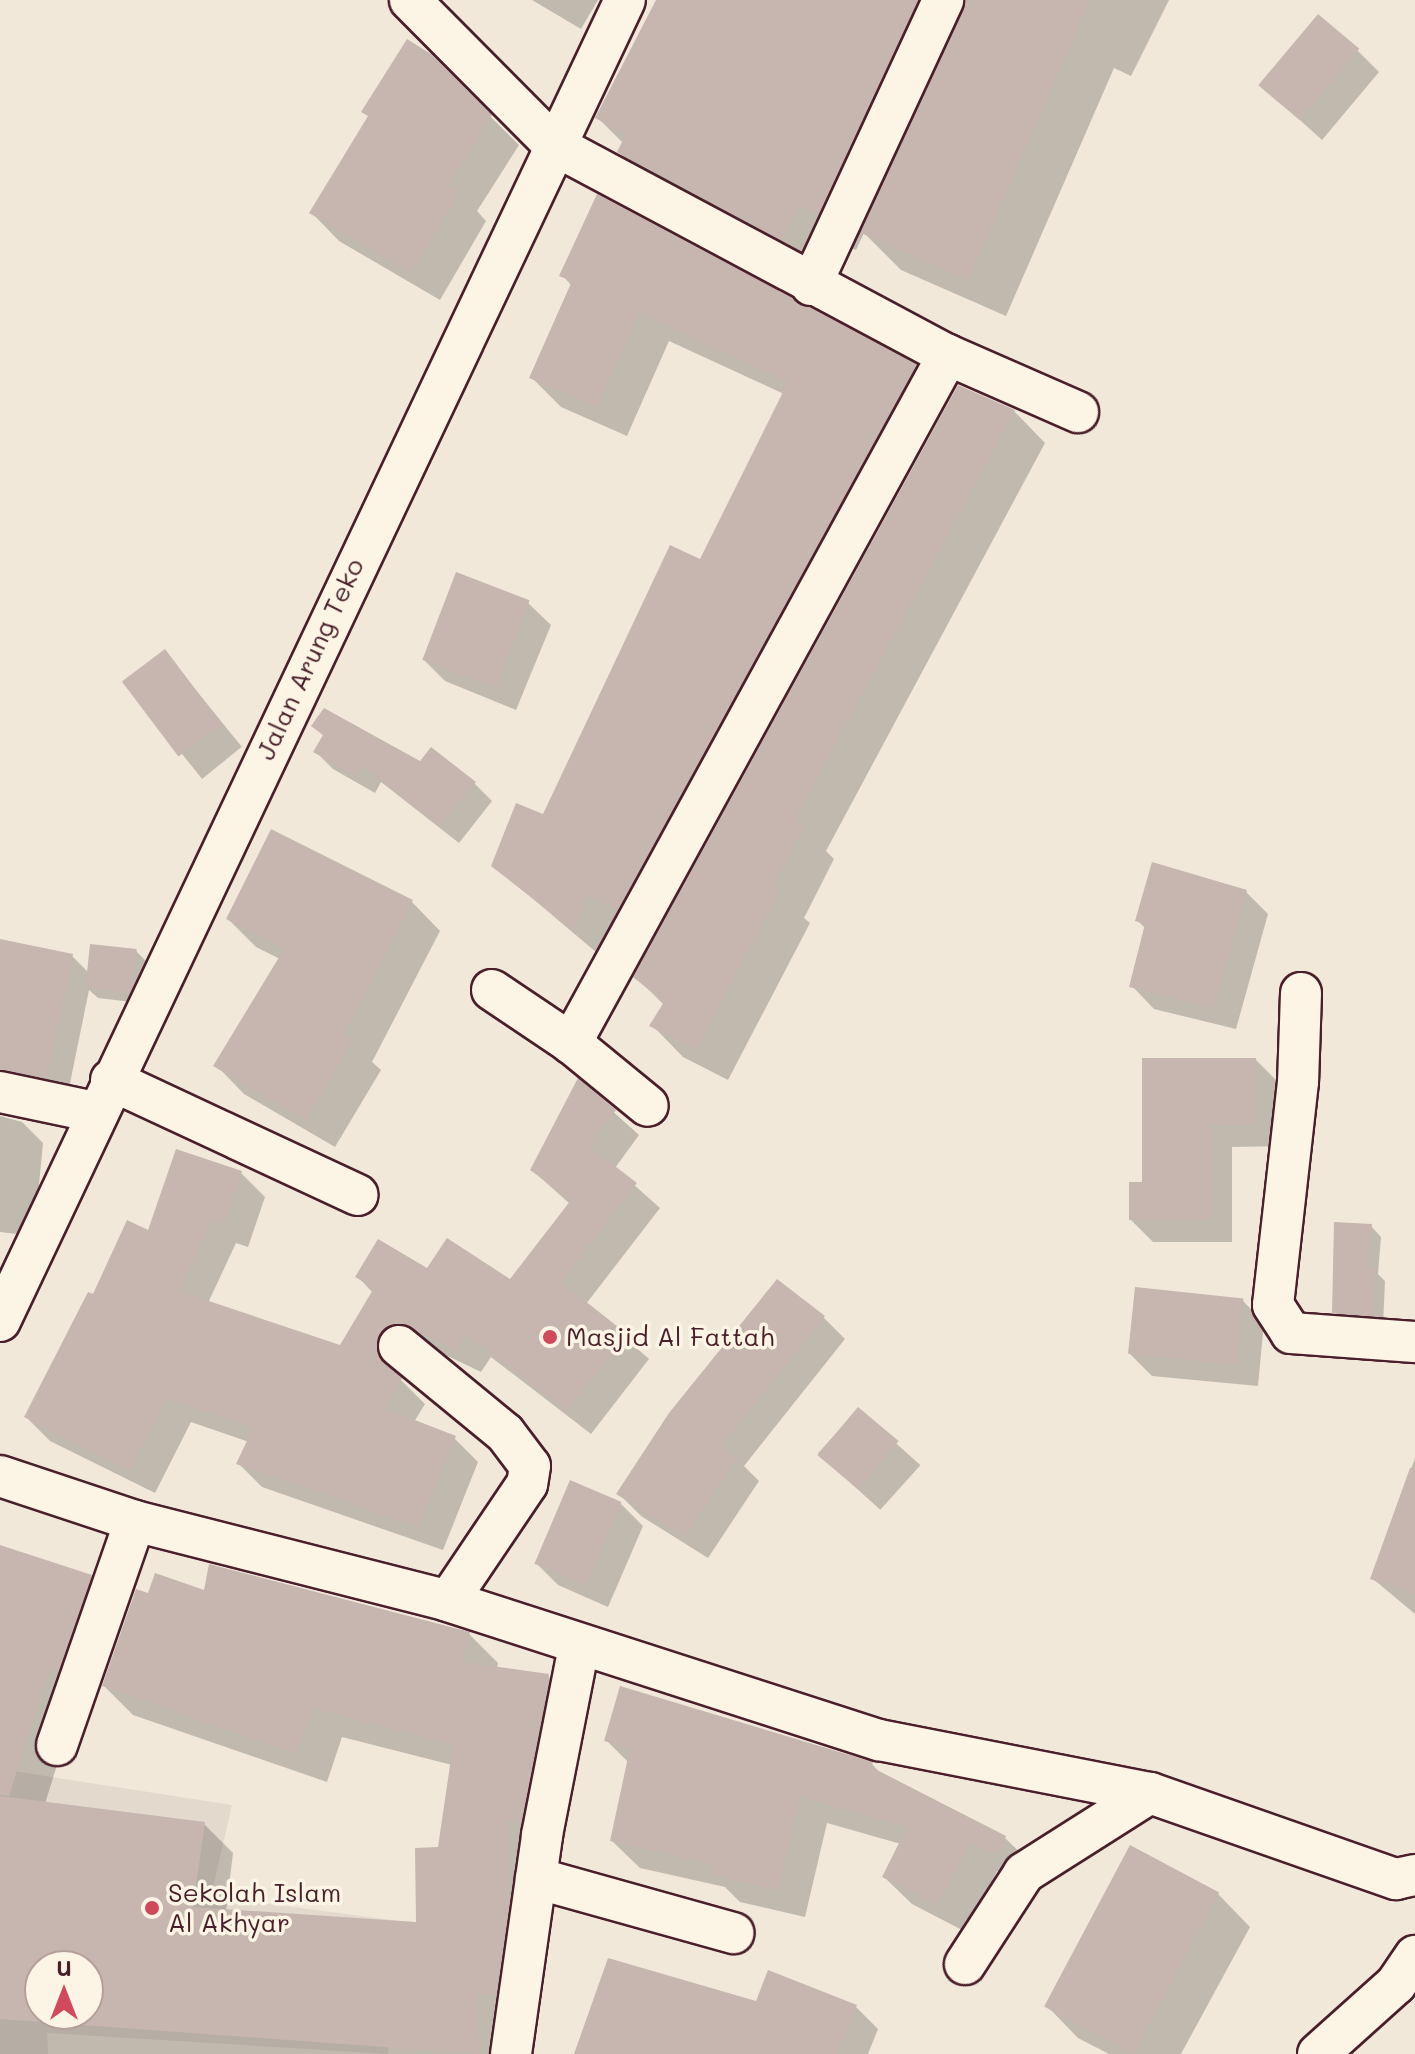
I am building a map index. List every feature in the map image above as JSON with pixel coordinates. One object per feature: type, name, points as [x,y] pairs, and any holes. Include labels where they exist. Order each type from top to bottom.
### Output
[{"type":"street","points":[[410,0],[554,145],[811,285],[948,355],[1078,412]]},
{"type":"street","name":"Jalan Arung Teko","points":[[0,1321],[103,1096],[625,0]]},
{"type":"street","points":[[811,285],[943,0]]},
{"type":"street","points":[[571,1043],[948,355]]},
{"type":"street","points":[[492,990],[571,1043],[648,1106]]},
{"type":"street","points":[[1301,993],[1298,1082],[1273,1305],[1291,1333],[1415,1342]]},
{"type":"street","points":[[0,1092],[103,1096],[358,1195]]},
{"type":"street","points":[[399,1346],[505,1433],[530,1466],[527,1484],[448,1601]]},
{"type":"street","points":[[0,1476],[135,1521],[448,1601],[579,1646],[879,1740],[1150,1793],[1396,1879],[1415,1875]]},
{"type":"street","points":[[57,1745],[135,1521]]},
{"type":"street","points":[[511,2054],[536,1878],[579,1646]]},
{"type":"street","points":[[965,1964],[1024,1873],[1150,1793]]},
{"type":"street","points":[[536,1878],[733,1933]]},
{"type":"street","points":[[1318,2054],[1396,1984],[1415,1956]]},
{"type":"shaded area","name":"Sekolah Islam Al Akhyar","points":[[0,1769],[232,1805],[211,1896],[399,1921],[388,2054],[47,2033],[48,2054],[0,2054]]},
{"type":"building","points":[[656,0],[918,0],[819,214],[799,206],[781,240],[617,152],[626,134],[595,118]]},
{"type":"building","points":[[966,0],[1090,0],[968,280],[861,233]]},
{"type":"building","points":[[1318,14],[1359,49],[1300,120],[1258,85]]},
{"type":"building","points":[[407,39],[431,54],[492,115],[448,185],[460,192],[411,273],[309,213],[368,116],[361,112]]},
{"type":"building","points":[[597,194],[917,364],[618,909],[587,896],[573,930],[491,866],[516,803],[543,814],[670,545],[700,559],[788,382],[639,313],[597,407],[529,378],[572,281],[559,276]]},
{"type":"building","points":[[958,385],[1015,410],[794,821],[804,826],[773,887],[780,890],[696,1050],[649,1026],[664,1002],[633,977]]},
{"type":"building","points":[[456,572],[530,600],[496,688],[422,660]]},
{"type":"building","points":[[165,649],[222,724],[178,757],[122,681]]},
{"type":"building","points":[[324,708],[420,761],[431,747],[476,782],[440,827],[363,766],[357,777],[313,752],[323,735],[311,726]]},
{"type":"building","points":[[271,829],[413,900],[344,1034],[353,1040],[306,1120],[213,1066],[284,949],[226,919]]},
{"type":"building","points":[[1152,862],[1247,890],[1214,1008],[1129,987],[1145,924],[1135,921]]},
{"type":"building","points":[[0,939],[73,954],[47,1078],[0,1069]]},
{"type":"building","points":[[90,944],[137,949],[132,993],[85,988]]},
{"type":"building","points":[[1142,1058],[1256,1058],[1257,1125],[1211,1125],[1211,1220],[1129,1220],[1129,1182],[1142,1182]]},
{"type":"building","points":[[578,1078],[616,1110],[589,1146],[637,1183],[561,1282],[627,1334],[566,1411],[467,1334],[456,1350],[404,1324],[382,1331],[378,1355],[402,1378],[384,1408],[456,1436],[419,1527],[236,1464],[253,1428],[166,1399],[130,1470],[24,1417],[88,1292],[93,1294],[127,1220],[148,1230],[176,1149],[242,1171],[224,1224],[212,1221],[179,1291],[340,1345],[374,1288],[355,1277],[378,1239],[427,1268],[447,1238],[510,1279],[571,1200],[530,1170]]},
{"type":"building","points":[[1334,1222],[1372,1224],[1368,1268],[1375,1268],[1373,1316],[1332,1313]]},
{"type":"building","points":[[777,1279],[825,1316],[721,1446],[738,1457],[685,1537],[616,1494],[669,1413]]},
{"type":"building","points":[[1135,1287],[1243,1298],[1236,1365],[1128,1354]]},
{"type":"building","points":[[858,1407],[899,1441],[858,1489],[818,1455]]},
{"type":"building","points":[[1410,1468],[1415,1468],[1415,1594],[1370,1579]]},
{"type":"building","points":[[570,1480],[622,1502],[586,1586],[534,1564]]},
{"type":"building","points":[[0,1545],[92,1575],[58,1671],[51,1669],[45,1680],[9,1796],[0,1795]]},
{"type":"building","points":[[209,1564],[470,1632],[462,1662],[549,1674],[521,1823],[507,1821],[508,1913],[496,1994],[475,1994],[480,2054],[104,2027],[104,1950],[24,1950],[24,2021],[0,2019],[0,1796],[205,1822],[193,1907],[416,1922],[415,1848],[438,1847],[453,1745],[313,1708],[297,1754],[102,1686],[136,1589],[148,1593],[155,1573],[204,1590]]},
{"type":"building","points":[[620,1686],[873,1762],[871,1767],[1006,1836],[1000,1853],[969,1845],[938,1905],[882,1877],[907,1827],[800,1797],[778,1890],[710,1875],[713,1864],[610,1841],[630,1748],[604,1741]]},
{"type":"building","points":[[1130,1845],[1219,1892],[1133,2054],[1044,2007]]},
{"type":"building","points":[[608,1958],[756,2001],[768,1970],[857,2005],[837,2054],[574,2054]]},
{"type":"place","name":"Masjid Al Fattah","points":[[550,1337]]},
{"type":"place","name":"Sekolah Islam Al Akhyar","points":[[152,1908]]}]
